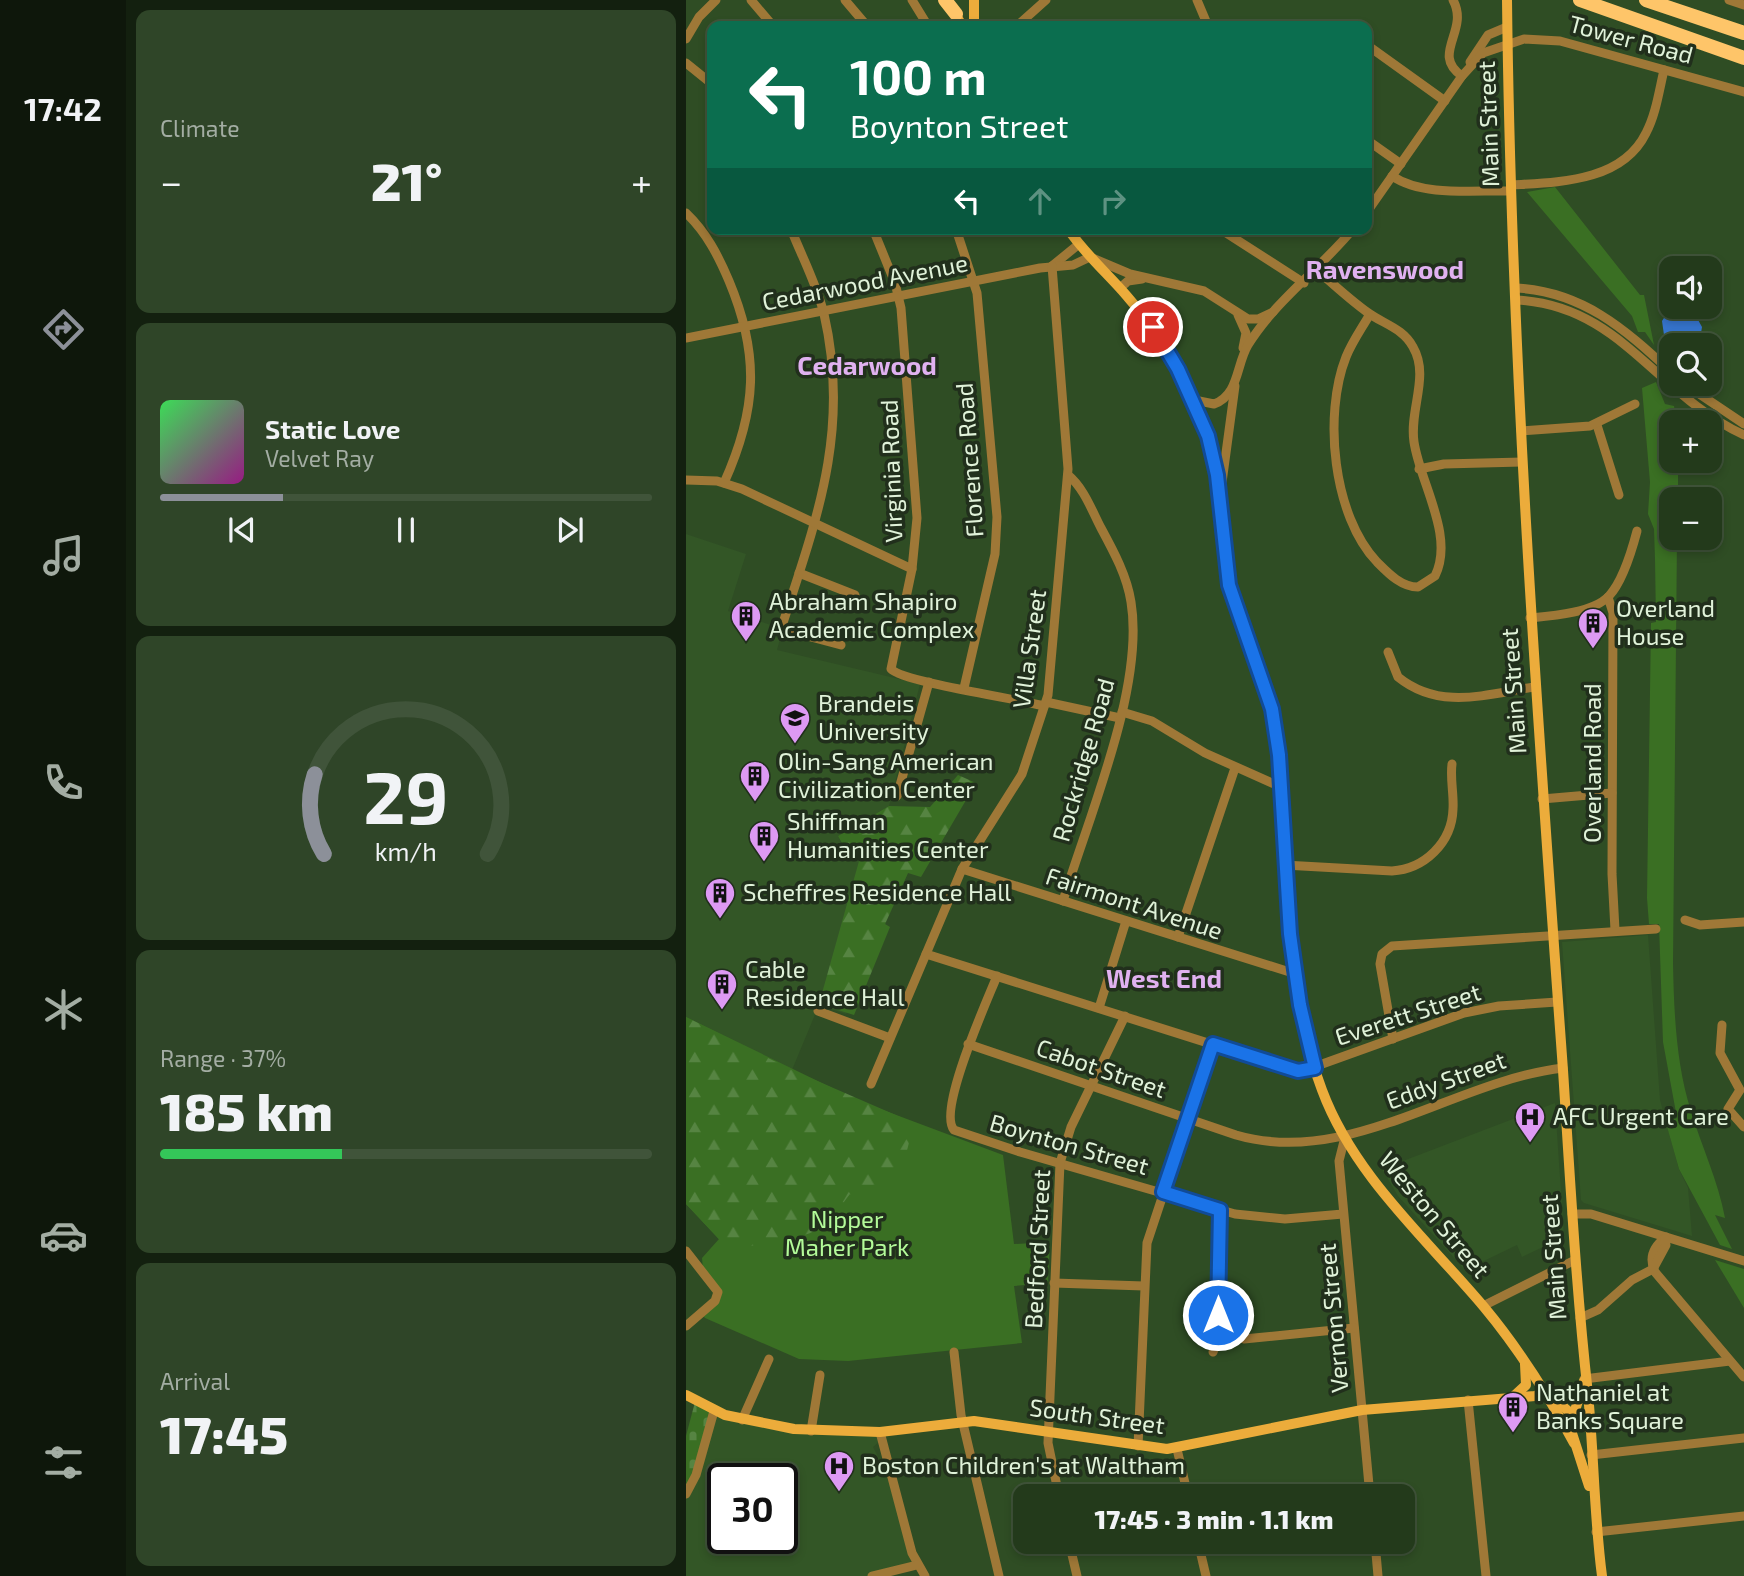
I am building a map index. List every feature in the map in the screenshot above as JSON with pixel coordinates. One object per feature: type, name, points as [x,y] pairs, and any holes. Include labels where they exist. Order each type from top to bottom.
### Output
[{"type":"highway","points":[[947,0],[959,20]]},
{"type":"highway","points":[[1580,0],[1744,58]]},
{"type":"highway","points":[[1646,0],[1744,33]]},
{"type":"main road","points":[[974,0],[974,21]]},
{"type":"main road","name":"Main Street","points":[[1507,0],[1511,188],[1534,687],[1584,1379],[1590,1429],[1593,1503],[1602,1576]]},
{"type":"main road","name":"Weston Street","points":[[1072,235],[1120,288],[1162,341],[1194,400],[1212,452],[1231,596],[1272,709],[1281,787],[1284,865],[1296,974],[1315,1068],[1328,1104],[1345,1137],[1392,1204],[1483,1306],[1546,1392],[1571,1418],[1590,1429]]},
{"type":"main road","points":[[1510,1398],[1525,1387],[1527,1373],[1524,1361]]},
{"type":"main road","name":"Main Street","points":[[1584,1379],[1571,1418],[1574,1443],[1593,1503]]},
{"type":"main road","name":"South Street","points":[[686,1395],[714,1411],[742,1420],[811,1431],[880,1432],[962,1421],[1177,1449],[1362,1410],[1510,1398],[1546,1392]]},
{"type":"main road","points":[[1571,1418],[1588,1409]]},
{"type":"street","points":[[686,39],[699,17],[716,0]]},
{"type":"street","points":[[751,0],[769,21]]},
{"type":"street","points":[[845,0],[863,21]]},
{"type":"street","points":[[912,0],[926,21]]},
{"type":"street","points":[[1023,21],[1046,0]]},
{"type":"street","points":[[1197,0],[1206,21]]},
{"type":"street","points":[[1453,0],[1459,22],[1448,59],[1452,68],[1462,76]]},
{"type":"street","points":[[1729,0],[1744,5]]},
{"type":"street","points":[[1372,205],[1462,76],[1484,39],[1494,30],[1507,27]]},
{"type":"street","name":"Tower Road","points":[[1462,76],[1486,50],[1529,38],[1560,41],[1744,92]]},
{"type":"street","points":[[1372,49],[1445,101]]},
{"type":"street","points":[[686,62],[707,80]]},
{"type":"street","points":[[1392,176],[1406,184],[1455,189],[1511,188],[1594,174],[1625,159],[1647,132],[1664,71]]},
{"type":"street","points":[[1372,144],[1401,164]]},
{"type":"street","points":[[686,213],[715,250],[746,326],[751,364],[751,399],[742,440],[724,483]]},
{"type":"street","points":[[793,235],[823,311],[830,360],[832,424],[827,481],[781,629],[841,645]]},
{"type":"street","name":"Virginia Road","points":[[875,235],[899,297],[916,494],[912,569],[891,661],[892,671],[929,682]]},
{"type":"street","name":"Florence Road","points":[[958,235],[975,281],[996,533],[993,561],[964,688]]},
{"type":"street","points":[[1229,235],[1304,283]]},
{"type":"street","points":[[1239,363],[1253,337],[1273,312],[1317,270],[1348,235]]},
{"type":"street","name":"Cedarwood Avenue","points":[[1052,266],[1079,244]]},
{"type":"street","points":[[1090,257],[1124,272],[1204,291],[1237,313],[1255,319],[1273,312]]},
{"type":"street","name":"Cedarwood Avenue","points":[[686,338],[1052,266],[1073,265],[1090,257]]},
{"type":"street","name":"Villa Street","points":[[871,1084],[961,869],[1019,781],[1045,704],[1068,475],[1052,266]]},
{"type":"street","points":[[1317,270],[1370,314],[1402,332],[1416,352],[1420,376],[1413,428],[1419,469],[1439,528],[1442,548],[1435,576],[1426,585],[1415,587],[1399,581],[1368,553],[1347,517],[1341,494],[1335,433],[1341,372],[1351,347],[1370,314]]},
{"type":"street","points":[[1120,288],[1130,280],[1150,279]]},
{"type":"street","points":[[1516,294],[1558,295],[1597,310],[1633,336],[1659,361]]},
{"type":"street","points":[[1516,294],[1560,306],[1595,321],[1695,407],[1744,435]]},
{"type":"street","points":[[1194,400],[1209,404],[1222,401],[1231,391],[1246,333],[1237,313]]},
{"type":"street","points":[[1220,513],[1235,378]]},
{"type":"street","points":[[1703,396],[1744,424]]},
{"type":"street","points":[[1521,431],[1597,425],[1635,404]]},
{"type":"street","points":[[1597,425],[1619,495]]},
{"type":"street","points":[[1419,469],[1444,464],[1522,462]]},
{"type":"street","name":"Rockridge Road","points":[[1063,901],[1121,715],[1132,632],[1130,596],[1113,552],[1080,488],[1068,475]]},
{"type":"street","points":[[686,480],[724,483],[912,569]]},
{"type":"street","points":[[1530,618],[1587,607],[1608,597],[1637,531]]},
{"type":"street","points":[[799,573],[855,595]]},
{"type":"street","name":"Overland Road","points":[[1608,597],[1614,613],[1612,793],[1615,930]]},
{"type":"street","points":[[1388,652],[1392,668],[1401,679],[1438,696],[1473,699],[1534,687]]},
{"type":"street","points":[[897,796],[929,682],[1152,721],[1235,768],[1281,787]]},
{"type":"street","points":[[1284,865],[1392,871],[1406,870],[1424,861],[1440,845],[1452,821],[1452,764]]},
{"type":"street","points":[[1178,937],[1235,768]]},
{"type":"street","points":[[1542,799],[1612,793]]},
{"type":"street","name":"Fairmont Avenue","points":[[961,869],[1296,974]]},
{"type":"street","points":[[1685,920],[1700,925],[1744,922]]},
{"type":"street","points":[[1098,1008],[1126,921]]},
{"type":"street","points":[[1393,1039],[1380,964],[1382,954],[1390,947],[1656,929]]},
{"type":"street","points":[[926,954],[1298,1071],[1315,1068]]},
{"type":"street","points":[[968,1044],[997,976]]},
{"type":"street","name":"Everett Street","points":[[1315,1068],[1477,1010],[1557,1002]]},
{"type":"street","points":[[818,1011],[890,1038]]},
{"type":"street","name":"Bedford Street","points":[[1056,1484],[1049,1448],[1049,1432],[1060,1163],[1070,1128],[1125,1016]]},
{"type":"street","points":[[1722,1025],[1720,1053],[1740,1090],[1728,1110],[1744,1127]]},
{"type":"street","name":"Cabot Street","points":[[968,1044],[1188,1119],[1263,1141],[1345,1137]]},
{"type":"street","name":"Boynton Street","points":[[968,1044],[958,1077],[951,1126],[972,1137],[1220,1210],[1272,1219],[1343,1214]]},
{"type":"street","points":[[1138,1446],[1147,1243],[1213,1044]]},
{"type":"street","name":"Eddy Street","points":[[1345,1137],[1502,1080],[1563,1068]]},
{"type":"street","name":"Vernon Street","points":[[1345,1137],[1339,1158],[1369,1484]]},
{"type":"street","points":[[1220,1210],[1218,1315],[1226,1334]]},
{"type":"street","points":[[1572,1214],[1591,1214],[1744,1261]]},
{"type":"street","points":[[1665,1238],[1658,1242],[1652,1256],[1653,1269],[1744,1377]]},
{"type":"street","points":[[686,1251],[719,1292],[715,1301],[686,1326]]},
{"type":"street","points":[[1483,1306],[1576,1259]]},
{"type":"street","points":[[1580,1318],[1598,1310],[1632,1280],[1653,1269]]},
{"type":"street","points":[[1054,1283],[1144,1286]]},
{"type":"street","points":[[1226,1334],[1244,1339],[1354,1328]]},
{"type":"street","points":[[1213,1352],[1217,1342],[1226,1334]]},
{"type":"street","points":[[954,1352],[962,1421],[999,1576]]},
{"type":"street","points":[[742,1420],[769,1359]]},
{"type":"street","points":[[1584,1379],[1730,1361]]},
{"type":"street","points":[[811,1431],[820,1375]]},
{"type":"street","points":[[1468,1400],[1486,1576]]},
{"type":"street","points":[[686,1494],[696,1475],[714,1411]]},
{"type":"street","points":[[880,1432],[918,1576]]},
{"type":"street","points":[[1591,1455],[1744,1438]]},
{"type":"street","points":[[1177,1449],[1185,1484]]},
{"type":"street","points":[[1596,1532],[1744,1516]]},
{"type":"street","points":[[1071,1554],[1076,1576]]},
{"type":"street","points":[[1201,1554],[1206,1576]]},
{"type":"street","points":[[1376,1554],[1378,1576]]},
{"type":"street","points":[[873,1576],[917,1565]]},
{"type":"street","points":[[917,1565],[925,1576]]},
{"type":"shaded area","name":"Brandeis University","points":[[686,534],[746,554],[728,611],[774,626],[771,636],[780,639],[777,650],[920,684],[889,806],[838,836],[844,848],[908,873],[846,1014],[819,1005],[792,1070],[686,1017]]},
{"type":"shaded area","points":[[1648,935],[1660,1100],[1679,1169],[1688,1188],[1692,1236],[1581,1200],[1562,942]]},
{"type":"shaded area","points":[[1555,1103],[1564,1237],[1522,1257],[1517,1245],[1465,1270],[1398,1196],[1382,1169]]},
{"type":"shaded area","name":"Boston Children's at Waltham","points":[[714,1411],[734,1418],[880,1432],[881,1440],[873,1447],[897,1494],[917,1565],[872,1576],[686,1576],[686,1494]]},
{"type":"green space","points":[[1555,187],[1640,295],[1644,295],[1654,345],[1645,332],[1638,332],[1632,316],[1527,192]]},
{"type":"green space","points":[[1656,382],[1659,396],[1662,396],[1665,404],[1674,406],[1674,410],[1659,410],[1659,473],[1678,473],[1678,487],[1659,487],[1659,550],[1677,550],[1673,963],[1677,1038],[1686,1093],[1725,1218],[1715,1215],[1732,1249],[1720,1245],[1679,1169],[1666,1123],[1677,1118],[1663,1042],[1659,924],[1649,924],[1647,898],[1651,623],[1656,622],[1654,529],[1648,514],[1650,482],[1642,388]]},
{"type":"green space","points":[[958,775],[976,783],[921,877],[908,873],[885,924],[890,927],[854,1015],[819,1004],[861,854],[844,847],[838,836],[889,806],[930,807]]},
{"type":"green space","name":"Nipper Maher Park","points":[[686,1017],[859,1101],[1003,1155],[1014,1244],[1050,1242],[1048,1283],[1014,1286],[1022,1343],[848,1361],[799,1359],[705,1318],[701,1313],[717,1299],[703,1270],[702,1258],[719,1239],[686,1204]]},
{"type":"green space","points":[[686,1017],[792,1070],[914,1123],[902,1170],[872,1187],[860,1201],[850,1194],[825,1224],[806,1235],[729,1250],[686,1204]]},
{"type":"green space","points":[[1715,1260],[1744,1269],[1744,1308]]},
{"type":"green space","points":[[695,1402],[714,1411],[686,1494],[686,1436]]},
{"type":"water","points":[[1698,319],[1702,327],[1701,333],[1664,333],[1662,321]]},
{"type":"place","name":"Abraham Shapiro Academic Complex","points":[[746,643]]},
{"type":"place","name":"Overland House","points":[[1593,650]]},
{"type":"place","name":"Brandeis University","points":[[795,745]]},
{"type":"place","name":"Olin-Sang American Civilization Center","points":[[755,803]]},
{"type":"place","name":"Shiffman Humanities Center","points":[[764,863]]},
{"type":"place","name":"Scheffres Residence Hall","points":[[720,920]]},
{"type":"place","name":"Cable Residence Hall","points":[[722,1011]]},
{"type":"place","name":"AFC Urgent Care","points":[[1530,1144]]},
{"type":"place","name":"Nathaniel at Banks Square","points":[[1513,1434]]},
{"type":"place","name":"Boston Children's at Waltham","points":[[839,1493]]},
{"type":"district","name":"Ravenswood","points":[[1385,270]]},
{"type":"district","name":"Cedarwood","points":[[867,366]]},
{"type":"district","name":"West End","points":[[1164,979]]},
{"type":"route","points":[[1153,327],[1178,369],[1208,436],[1217,475],[1224,559],[1229,585],[1272,709],[1278,741],[1290,934],[1300,1005],[1315,1068],[1298,1071],[1213,1044],[1163,1192],[1220,1210],[1218,1315]]}]
